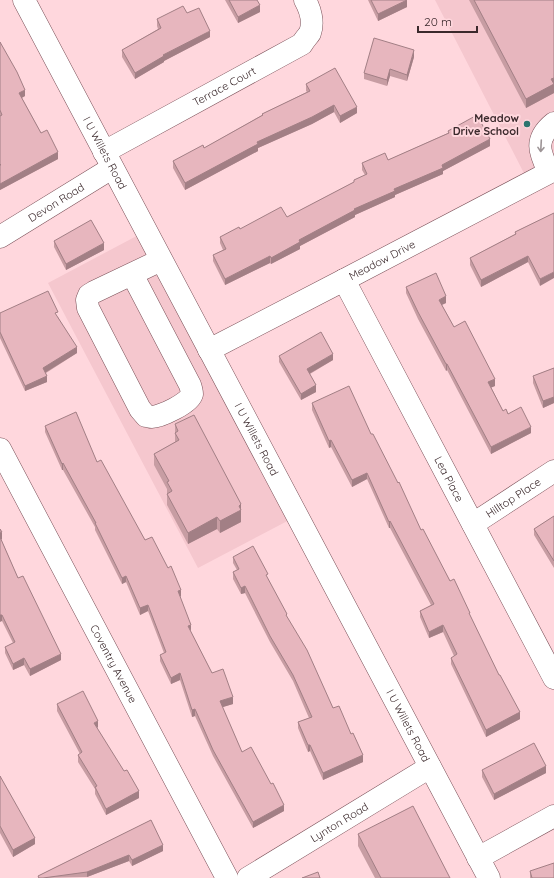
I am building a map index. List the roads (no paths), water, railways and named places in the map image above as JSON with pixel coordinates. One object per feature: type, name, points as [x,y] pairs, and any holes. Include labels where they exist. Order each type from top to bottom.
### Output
[{"type":"street","name":"I U Willets Road","points":[[24,0],[489,878]]},
{"type":"street","name":"Terrace Court","points":[[108,160],[302,44],[310,32],[312,20],[305,0]]},
{"type":"street","points":[[551,171],[540,154],[539,147],[544,133],[554,123]]},
{"type":"street","name":"Devon Road","points":[[0,237],[108,160]]},
{"type":"street","name":"Meadow Drive","points":[[209,350],[551,171]]},
{"type":"street","points":[[132,274],[190,385],[192,394],[190,399],[180,405],[164,414],[152,417],[146,416],[140,409],[88,308],[87,300],[89,295],[132,274],[161,260]]},
{"type":"street","name":"Lea Place","points":[[344,280],[554,678]]},
{"type":"street","name":"Coventry Avenue","points":[[0,449],[227,878]]},
{"type":"street","name":"Hilltop Place","points":[[473,524],[554,471]]},
{"type":"street","name":"Lynton Road","points":[[248,878],[430,767]]},
{"type":"street","points":[[478,858],[554,816]]},
{"type":"place","name":"Meadow Drive School","points":[[527,124]]}]
